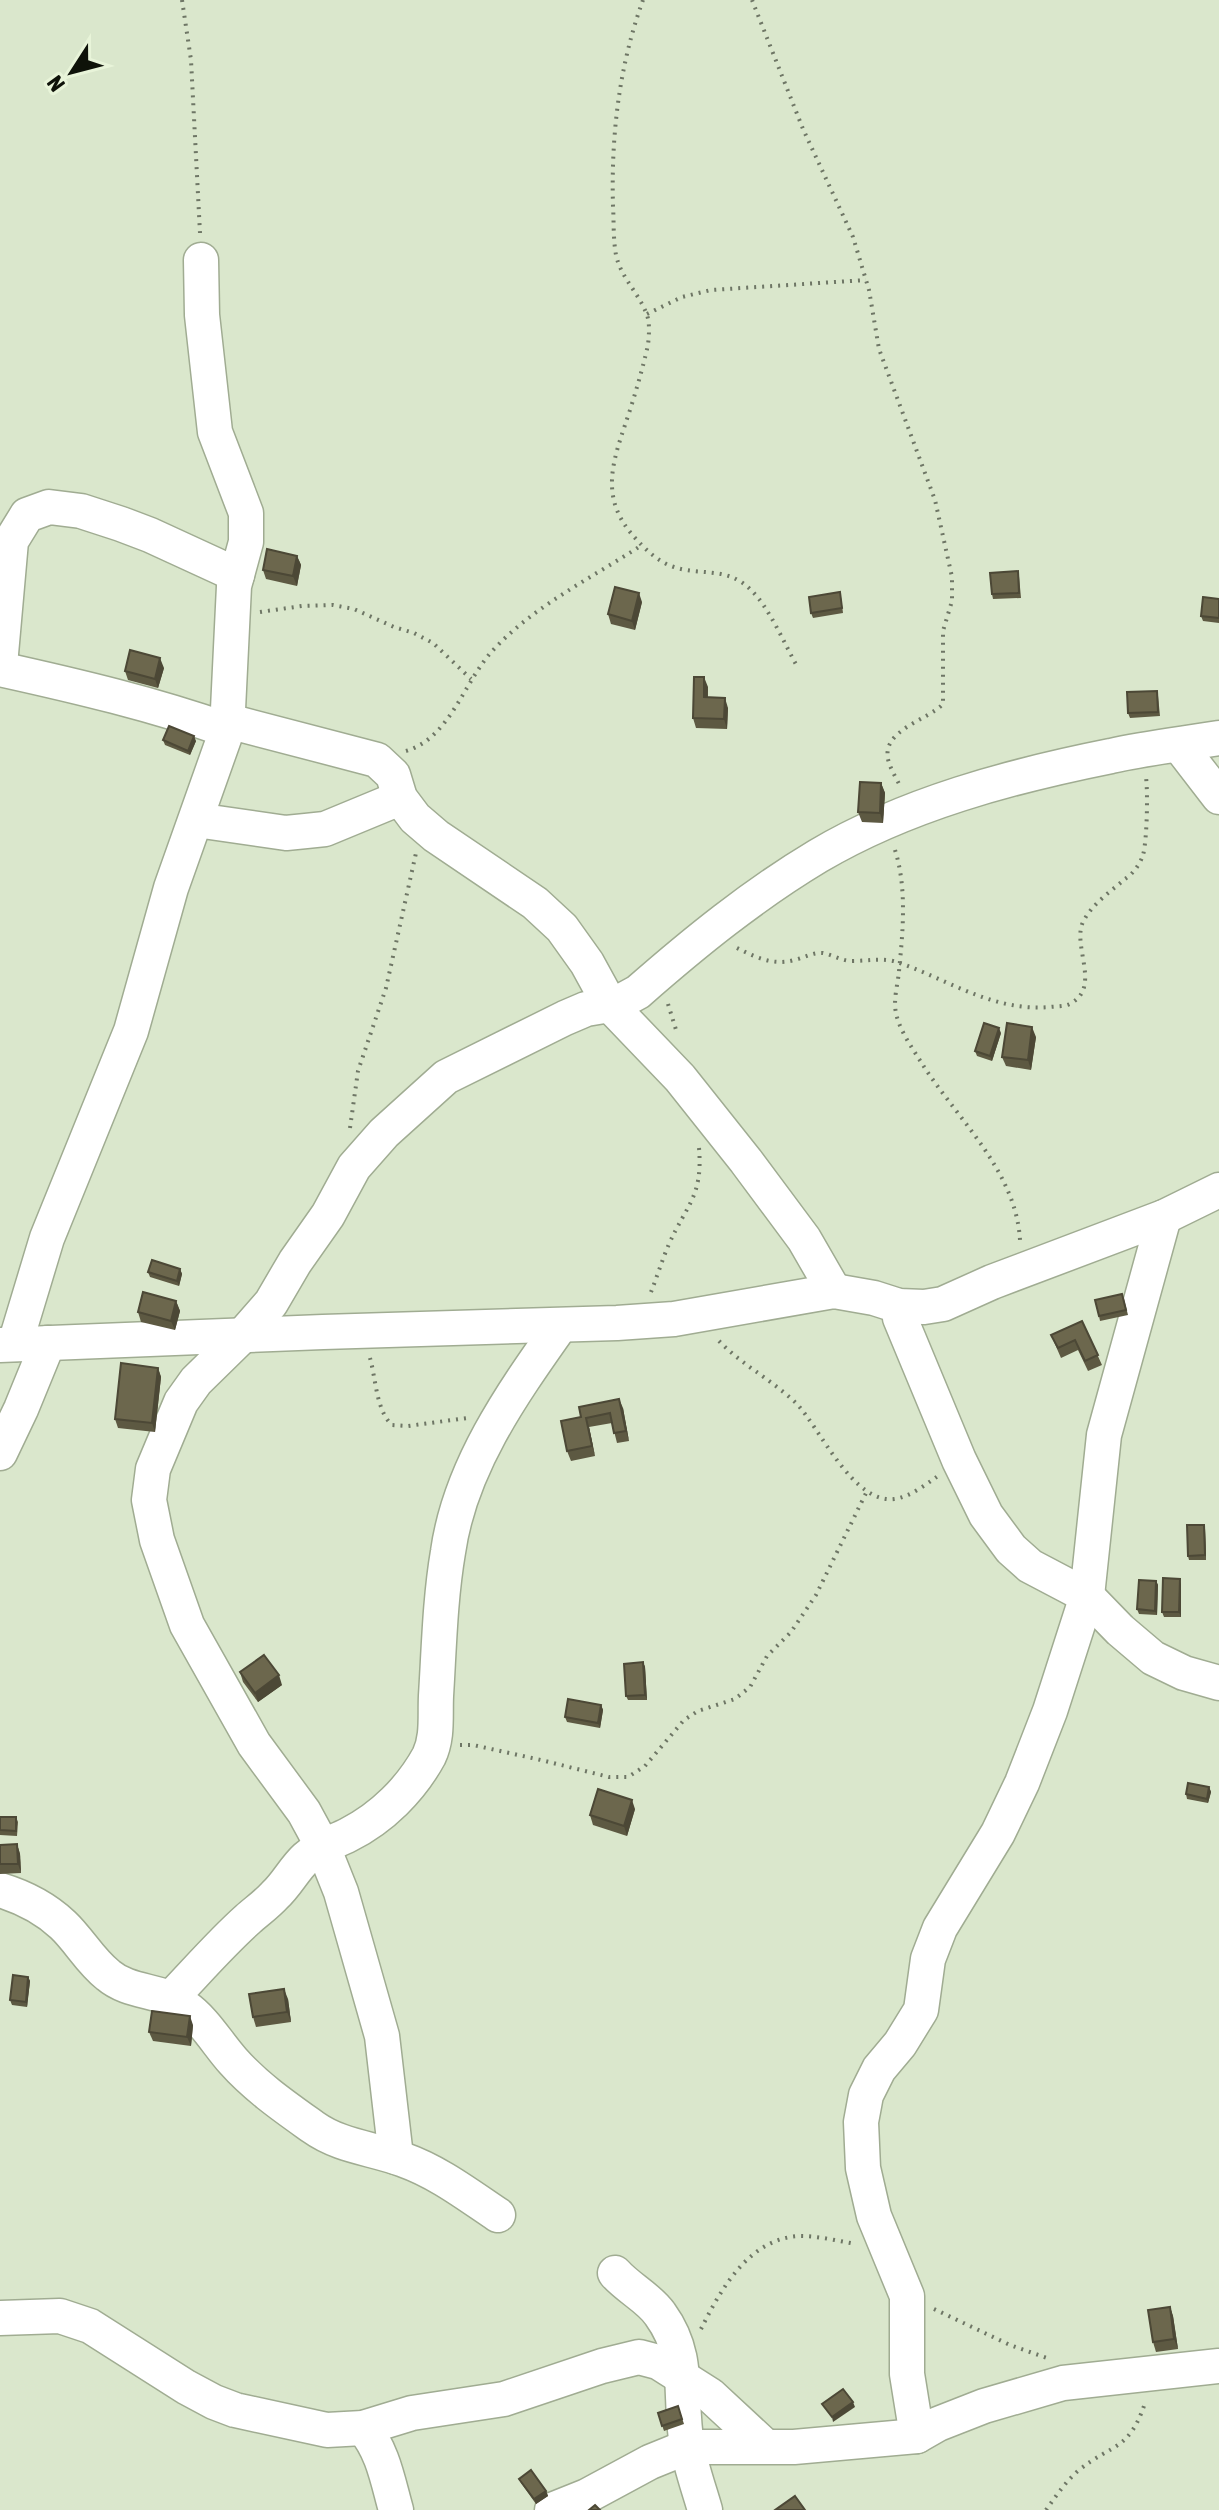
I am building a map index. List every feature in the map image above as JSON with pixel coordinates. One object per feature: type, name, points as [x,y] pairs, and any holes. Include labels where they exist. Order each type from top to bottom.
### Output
[{"type":"street","points":[[0,1453],[21,1409],[21,1344],[47,1238],[131,1031],[171,888],[228,726],[231,621],[237,575],[246,542],[246,513],[215,432],[202,315],[201,260]]},
{"type":"street","points":[[237,575],[150,535],[81,511],[49,507],[27,515],[11,541],[0,667],[228,726],[377,760],[393,775],[411,811],[436,836],[535,903],[562,928],[610,1005],[680,1078],[746,1161],[804,1239],[834,1291]]},
{"type":"street","points":[[396,2157],[382,2036],[341,1892],[323,1847],[304,1812],[248,1735],[187,1625],[157,1540],[149,1500],[153,1469],[181,1402],[196,1381],[271,1303],[328,1215],[354,1167],[384,1133],[446,1077],[565,1018],[586,1009],[623,1001],[638,992],[722,920],[819,856],[898,818],[1028,775],[1112,755],[1219,738]]},
{"type":"street","points":[[1179,745],[1219,797]]},
{"type":"street","points":[[196,820],[286,833],[325,829],[411,811]]},
{"type":"street","points":[[21,1344],[636,1322],[674,1319],[834,1291],[899,1306],[924,1307],[943,1304],[1164,1217],[1219,1190]]},
{"type":"street","points":[[917,2436],[907,2374],[909,2325],[901,2279],[874,2216],[863,2168],[861,2122],[866,2095],[879,2069],[921,2010],[928,1959],[940,1928],[983,1860],[1022,1783],[1050,1711],[1087,1596],[1104,1435],[1164,1217]]},
{"type":"street","points":[[899,1306],[900,1318],[959,1460],[986,1515],[1011,1549],[1030,1566],[1087,1596],[1153,1658],[1184,1673],[1219,1683]]},
{"type":"street","points":[[172,1997],[247,1920],[278,1893],[305,1858],[351,1834],[387,1809],[417,1774],[434,1744],[448,1551],[466,1485],[501,1415],[560,1326]]},
{"type":"street","points":[[0,1890],[18,1895],[53,1918],[114,1980],[172,1997],[189,2009],[235,2063],[269,2095],[315,2128],[355,2147],[396,2157],[439,2176],[498,2215]]},
{"type":"street","points":[[615,2273],[660,2313],[678,2349],[683,2375],[682,2408],[687,2447],[705,2510]]},
{"type":"street","points":[[0,2318],[60,2316],[90,2326],[186,2387],[235,2410],[327,2430],[363,2428],[412,2413],[504,2399],[631,2357],[658,2362],[683,2375],[726,2408],[765,2446]]},
{"type":"street","points":[[552,2510],[687,2447],[805,2447],[917,2436],[970,2411],[1053,2385],[1219,2366]]},
{"type":"street","points":[[363,2428],[372,2438],[385,2469],[396,2510]]},
{"type":"path","points":[[182,0],[191,60],[201,260]]},
{"type":"path","points":[[643,0],[622,79],[611,167],[616,255],[625,279],[647,314],[648,345],[612,465],[613,502],[629,532],[670,565],[695,572],[723,572],[751,590],[765,608],[798,668]]},
{"type":"path","points":[[752,0],[803,129],[853,237],[866,280],[879,349],[935,500],[952,577],[952,601],[943,631],[943,704],[895,738],[887,757],[898,818],[902,883],[903,927],[896,1014],[931,1078],[986,1153],[1012,1196],[1019,1229],[1022,1271]]},
{"type":"path","points":[[647,314],[682,297],[711,290],[866,280]]},
{"type":"path","points":[[377,760],[419,747],[432,737],[443,726],[480,665],[512,631],[642,545]]},
{"type":"path","points":[[231,621],[267,610],[302,606],[333,605],[354,609],[433,643],[471,679]]},
{"type":"path","points":[[698,941],[733,946],[774,962],[792,961],[816,953],[847,961],[886,959],[1011,1006],[1066,1006],[1075,1002],[1083,992],[1082,924],[1098,902],[1127,878],[1143,857],[1147,787],[1142,751]]},
{"type":"path","points":[[349,1129],[358,1071],[386,988],[411,811]]},
{"type":"path","points":[[636,1322],[668,1246],[694,1198],[700,1179],[698,1143]]},
{"type":"path","points":[[702,1313],[734,1357],[794,1401],[845,1470],[867,1491],[893,1500],[907,1495],[959,1460]]},
{"type":"path","points":[[360,1331],[381,1406],[386,1420],[392,1425],[408,1426],[501,1415]]},
{"type":"path","points":[[434,1744],[473,1745],[609,1777],[628,1777],[660,1751],[684,1720],[698,1711],[735,1699],[750,1687],[767,1656],[791,1632],[816,1595],[867,1491]]},
{"type":"path","points":[[683,2375],[707,2319],[737,2270],[772,2243],[804,2236],[869,2247],[937,2310],[1010,2345],[1049,2358]]},
{"type":"path","points":[[1046,2510],[1060,2489],[1079,2470],[1131,2434],[1138,2424],[1154,2373]]},
{"type":"building","points":[[267,549],[297,556],[293,576],[263,570]]},
{"type":"building","points":[[1018,571],[1019,593],[992,594],[990,573]]},
{"type":"building","points":[[615,587],[639,593],[632,621],[608,614]]},
{"type":"building","points":[[840,592],[842,608],[811,613],[809,597]]},
{"type":"building","points":[[1203,597],[1219,599],[1219,618],[1201,616]]},
{"type":"building","points":[[130,650],[160,658],[155,679],[125,671]]},
{"type":"building","points":[[694,677],[704,677],[704,697],[725,698],[724,719],[693,718]]},
{"type":"building","points":[[1157,691],[1158,712],[1128,713],[1127,692]]},
{"type":"building","points":[[169,726],[194,736],[188,751],[163,740]]},
{"type":"building","points":[[860,782],[881,783],[880,813],[858,812]]},
{"type":"building","points":[[984,1023],[999,1028],[990,1056],[975,1051]]},
{"type":"building","points":[[1007,1023],[1032,1027],[1028,1060],[1002,1057]]},
{"type":"building","points":[[152,1260],[180,1269],[177,1281],[148,1272]]},
{"type":"building","points":[[143,1292],[176,1301],[171,1321],[138,1312]]},
{"type":"building","points":[[1122,1294],[1126,1310],[1099,1316],[1095,1300]]},
{"type":"building","points":[[1082,1321],[1098,1355],[1085,1361],[1075,1340],[1058,1348],[1051,1335]]},
{"type":"building","points":[[121,1363],[158,1368],[152,1423],[115,1419]]},
{"type":"building","points":[[619,1399],[626,1431],[614,1433],[610,1413],[586,1418],[592,1446],[567,1451],[561,1421],[581,1417],[579,1407]]},
{"type":"building","points":[[1187,1525],[1204,1525],[1205,1555],[1188,1556]]},
{"type":"building","points":[[1163,1578],[1180,1579],[1179,1612],[1162,1612]]},
{"type":"building","points":[[1139,1580],[1156,1581],[1155,1611],[1137,1609]]},
{"type":"building","points":[[264,1655],[279,1675],[255,1693],[240,1672]]},
{"type":"building","points":[[643,1662],[645,1695],[626,1696],[624,1664]]},
{"type":"building","points":[[568,1699],[601,1705],[598,1723],[565,1717]]},
{"type":"building","points":[[1188,1783],[1209,1787],[1207,1799],[1186,1794]]},
{"type":"building","points":[[598,1789],[632,1800],[624,1826],[590,1815]]},
{"type":"building","points":[[0,1817],[16,1817],[16,1831],[0,1830]]},
{"type":"building","points":[[17,1844],[18,1864],[0,1864],[0,1845]]},
{"type":"building","points":[[13,1975],[28,1977],[26,2002],[10,2000]]},
{"type":"building","points":[[284,1989],[287,2012],[253,2017],[249,1994]]},
{"type":"building","points":[[152,2011],[190,2016],[187,2037],[149,2032]]},
{"type":"building","points":[[1170,2307],[1174,2339],[1153,2342],[1148,2310]]},
{"type":"building","points":[[843,2389],[853,2402],[832,2417],[822,2404]]},
{"type":"building","points":[[678,2406],[682,2419],[662,2426],[658,2413]]},
{"type":"building","points":[[531,2470],[546,2491],[534,2499],[519,2479]]},
{"type":"building","points":[[795,2496],[805,2510],[775,2510]]}]
